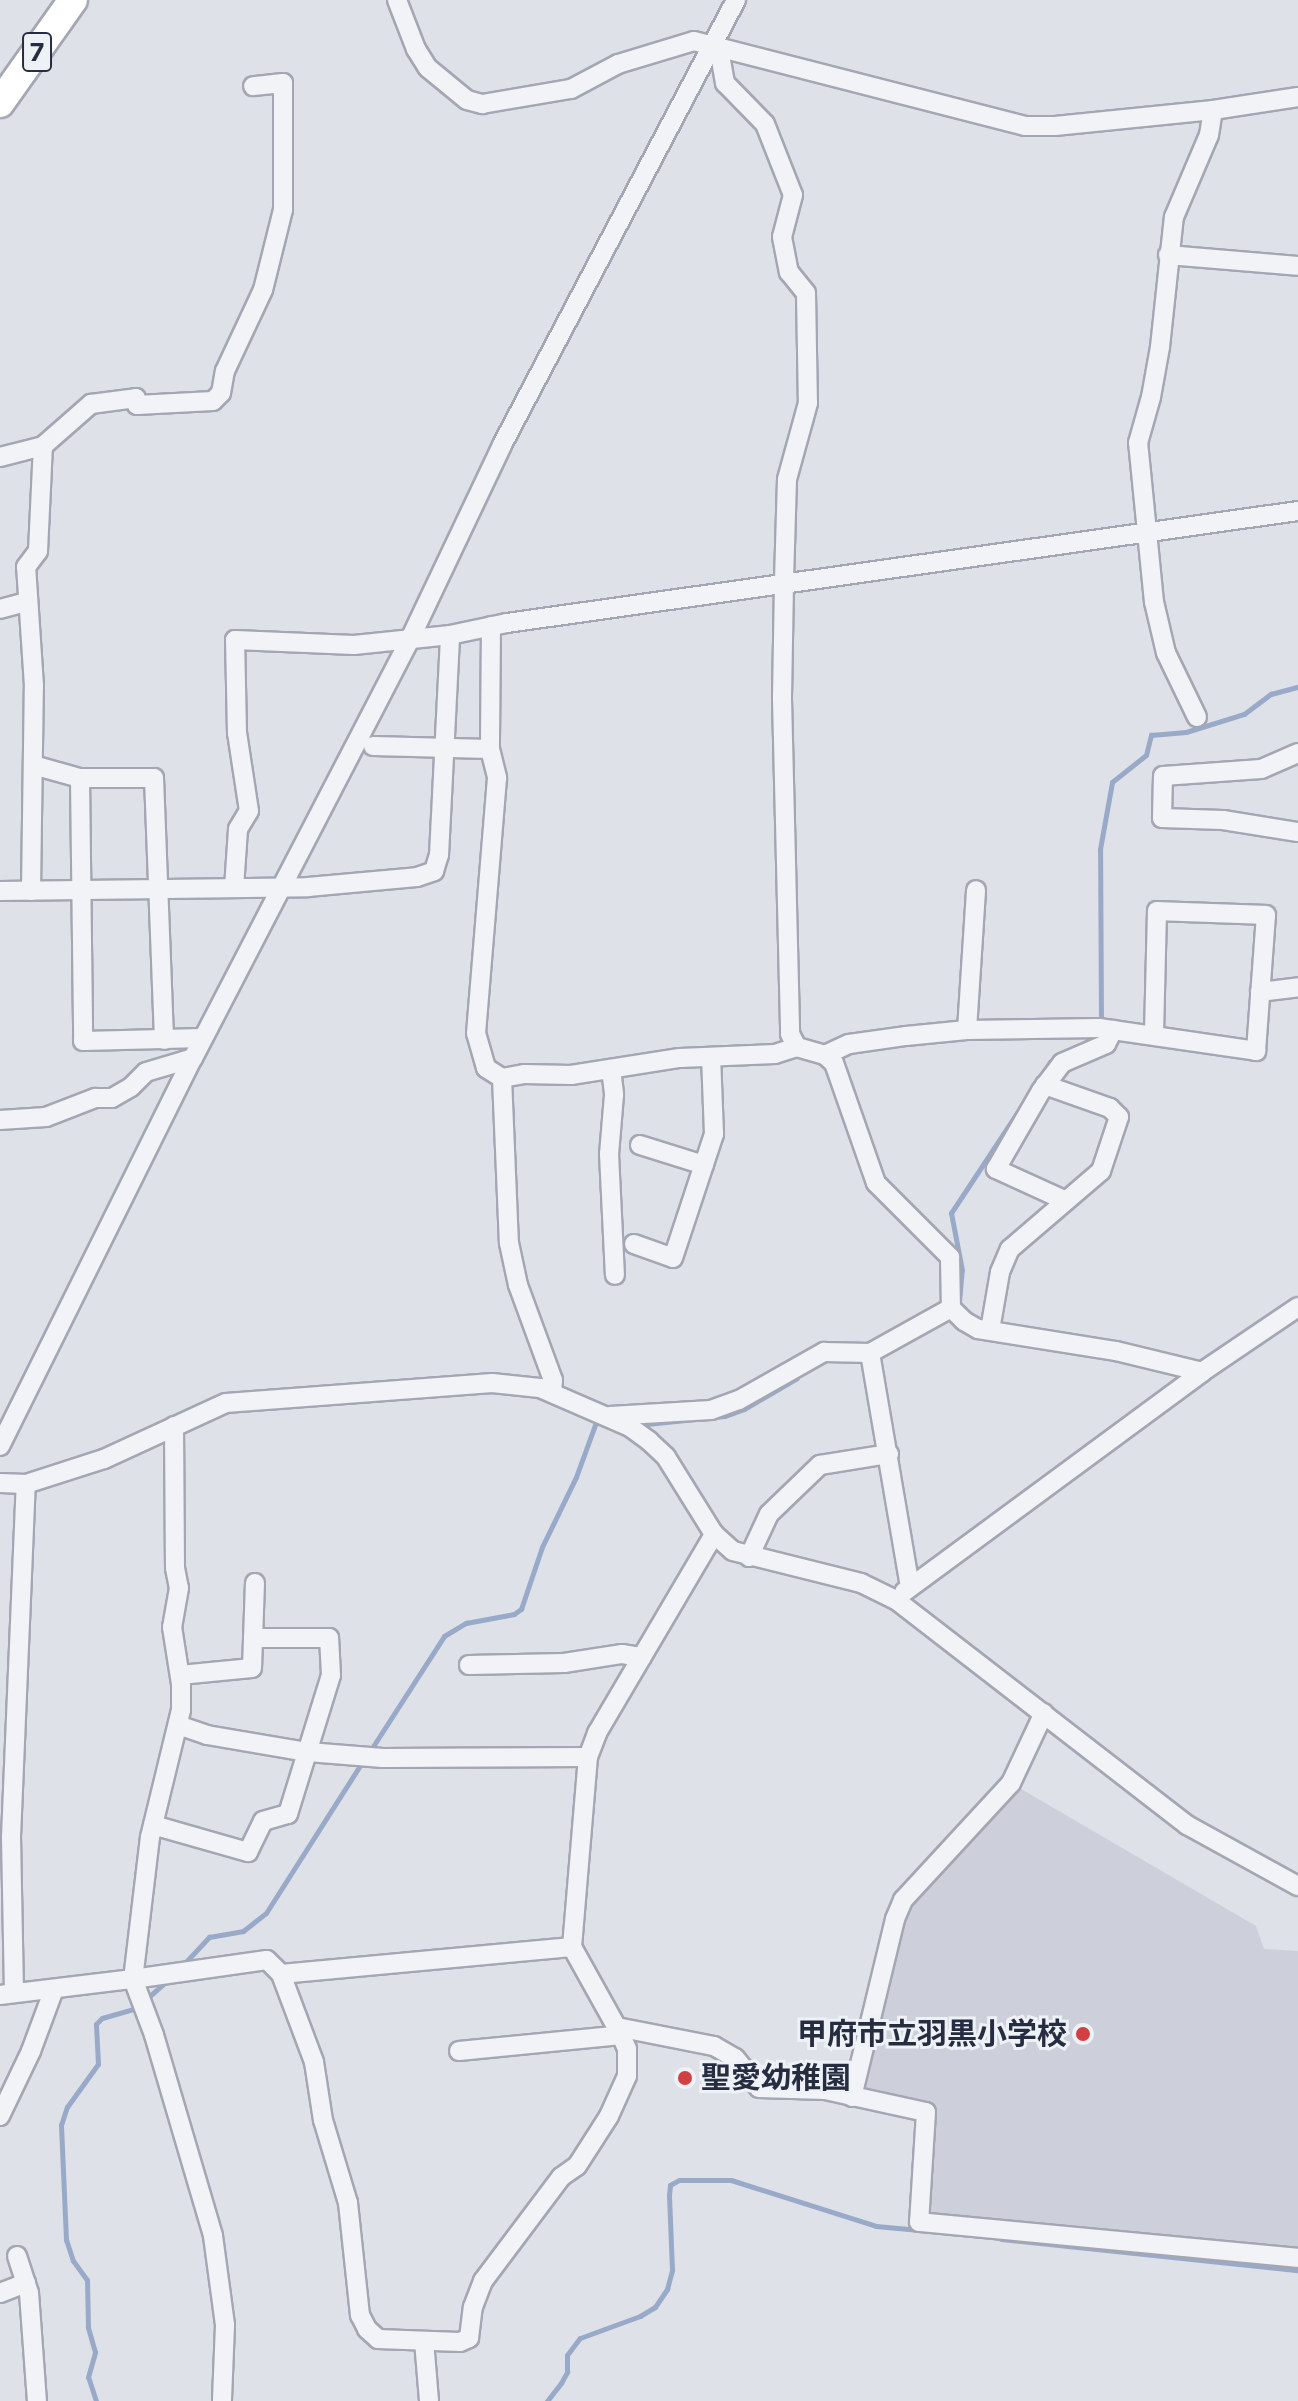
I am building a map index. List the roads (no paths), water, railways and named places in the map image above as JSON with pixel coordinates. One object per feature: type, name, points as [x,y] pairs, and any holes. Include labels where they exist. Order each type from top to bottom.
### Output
[{"type":"main road","name":"7","points":[[0,103],[73,0]]},
{"type":"street","points":[[397,0],[416,49],[428,68],[467,100],[482,104],[571,89],[618,64],[678,43],[694,41],[1025,126],[1055,126],[1213,110],[1298,97]]},
{"type":"street","points":[[0,1446],[203,1038],[411,637],[502,445],[716,48],[736,0]]},
{"type":"street","points":[[716,48],[725,83],[765,124],[793,195],[782,237],[789,272],[806,293],[808,403],[787,479],[782,699],[788,1016],[790,1034],[797,1047]]},
{"type":"street","points":[[0,457],[43,446],[91,404],[136,398],[137,405],[213,401],[221,393],[225,371],[263,290],[283,210],[283,83],[253,86]]},
{"type":"street","points":[[1197,717],[1166,653],[1154,602],[1138,443],[1158,360],[1174,217],[1209,135],[1213,110]]},
{"type":"street","points":[[1168,255],[1298,266]]},
{"type":"street","points":[[31,891],[34,686],[26,567],[38,551],[43,446]]},
{"type":"street","points":[[234,888],[238,829],[249,811],[237,733],[235,640],[330,645],[450,635],[491,626],[784,583],[1298,511]]},
{"type":"street","points":[[0,609],[27,602]]},
{"type":"street","points":[[491,626],[490,749],[497,778],[476,1033],[486,1068],[502,1078],[711,1057],[775,1054],[797,1047],[825,1055],[834,1063],[876,1183],[950,1257],[951,1308],[964,1321],[978,1329],[1116,1351],[1202,1372]]},
{"type":"street","points":[[0,891],[282,887],[417,877],[434,871],[439,855],[450,635]]},
{"type":"street","points":[[373,746],[490,749]]},
{"type":"street","points":[[1298,759],[1298,753],[1261,769],[1163,776],[1162,818],[1223,820],[1298,832]]},
{"type":"street","points":[[33,765],[80,778],[154,778],[164,1040]]},
{"type":"street","points":[[80,778],[83,1041],[203,1038]]},
{"type":"street","points":[[967,1030],[976,890]]},
{"type":"street","points":[[825,1055],[849,1044],[967,1030],[1113,1030],[1256,1051],[1266,915],[1157,911],[1154,1035]]},
{"type":"street","points":[[1260,992],[1298,987]]},
{"type":"street","points":[[1064,1200],[996,1169],[1045,1085],[1062,1063],[1106,1044],[1113,1030]]},
{"type":"street","points":[[634,1244],[673,1258],[714,1134],[711,1057]]},
{"type":"street","points":[[0,1120],[46,1117],[95,1098],[112,1098],[131,1087],[146,1072],[193,1058]]},
{"type":"street","points":[[611,1069],[614,1095],[609,1154],[615,1275]]},
{"type":"street","points":[[502,1078],[502,1144],[509,1243],[518,1285],[553,1380],[552,1392]]},
{"type":"street","points":[[990,1330],[1000,1272],[1010,1249],[1101,1171],[1119,1117],[1110,1108],[1045,1085]]},
{"type":"street","points":[[640,1145],[704,1165]]},
{"type":"street","points":[[903,1593],[1202,1372],[1298,1307]]},
{"type":"street","points":[[607,1416],[711,1410],[739,1400],[824,1352],[870,1353],[951,1308]]},
{"type":"street","points":[[870,1353],[889,1454],[903,1593]]},
{"type":"street","points":[[0,1483],[26,1484],[104,1459],[226,1403],[244,1400],[303,1400],[492,1383],[518,1384],[552,1392],[630,1427],[666,1457],[714,1534],[733,1551],[903,1593],[1044,1713],[1187,1825],[1298,1886]]},
{"type":"street","points":[[174,1426],[175,1568],[179,1588],[172,1627],[180,1675],[178,1725],[143,1879],[133,1979],[154,2035],[213,2236],[225,2325],[222,2401]]},
{"type":"street","points":[[749,1557],[769,1514],[820,1465],[889,1454]]},
{"type":"street","points":[[26,1484],[7,1994],[267,1960],[281,1974],[314,2062],[323,2120],[348,2203],[360,2315],[367,2329],[378,2339],[460,2342],[469,2338],[473,2307],[483,2281],[561,2177],[577,2166],[609,2116],[627,2076],[627,2049],[572,1947],[588,1757],[597,1733],[714,1534]]},
{"type":"street","points":[[180,1675],[252,1668],[255,1583]]},
{"type":"street","points":[[153,1825],[248,1852],[263,1821],[288,1814],[331,1675],[329,1638],[253,1638]]},
{"type":"street","points":[[469,1665],[564,1663],[622,1654],[642,1657]]},
{"type":"street","points":[[852,2097],[895,1919],[903,1900],[1011,1783],[1044,1713]]},
{"type":"street","points":[[178,1725],[207,1735],[308,1752],[383,1758],[588,1757]]},
{"type":"street","points":[[281,1974],[572,1947]]},
{"type":"street","points":[[0,2116],[31,2051],[54,1989]]},
{"type":"street","points":[[459,2051],[619,2031],[714,2046],[735,2058],[759,2088],[825,2090],[926,2112],[919,2222],[1298,2258]]},
{"type":"street","points":[[17,2256],[26,2283],[37,2401]]},
{"type":"street","points":[[0,2293],[26,2283]]},
{"type":"street","points":[[424,2341],[429,2401]]},
{"type":"waterway","points":[[1101,1022],[1100,849],[1112,782],[1146,755],[1151,735],[1186,732],[1244,714],[1271,694],[1298,687]]},
{"type":"waterway","points":[[1082,1045],[1098,1032]]},
{"type":"waterway","points":[[1040,1078],[1050,1062],[1073,1049]]},
{"type":"waterway","points":[[959,1302],[962,1270],[951,1213],[1032,1090]]},
{"type":"waterway","points":[[637,1425],[725,1416],[744,1409],[797,1378]]},
{"type":"waterway","points":[[370,1751],[444,1636],[466,1623],[514,1614],[521,1609],[542,1547],[576,1477],[596,1422],[604,1425]]},
{"type":"waterway","points":[[182,1966],[209,1937],[243,1931],[266,1913],[364,1759]]},
{"type":"waterway","points":[[96,2401],[88,2377],[95,2352],[88,2327],[87,2280],[73,2261],[66,2240],[61,2125],[67,2107],[98,2064],[96,2024],[102,2018],[136,2008],[169,1979]]},
{"type":"waterway","points":[[547,2401],[567,2372],[567,2355],[580,2338],[640,2316],[655,2307],[667,2289],[672,2270],[670,2185],[679,2180],[731,2180],[876,2226],[919,2230]]},
{"type":"waterway","points":[[1001,2239],[1298,2270]]},
{"type":"place","name":"甲府市立羽黒小学校","points":[[1083,2034]]},
{"type":"place","name":"聖愛幼稚園","points":[[685,2078]]}]
